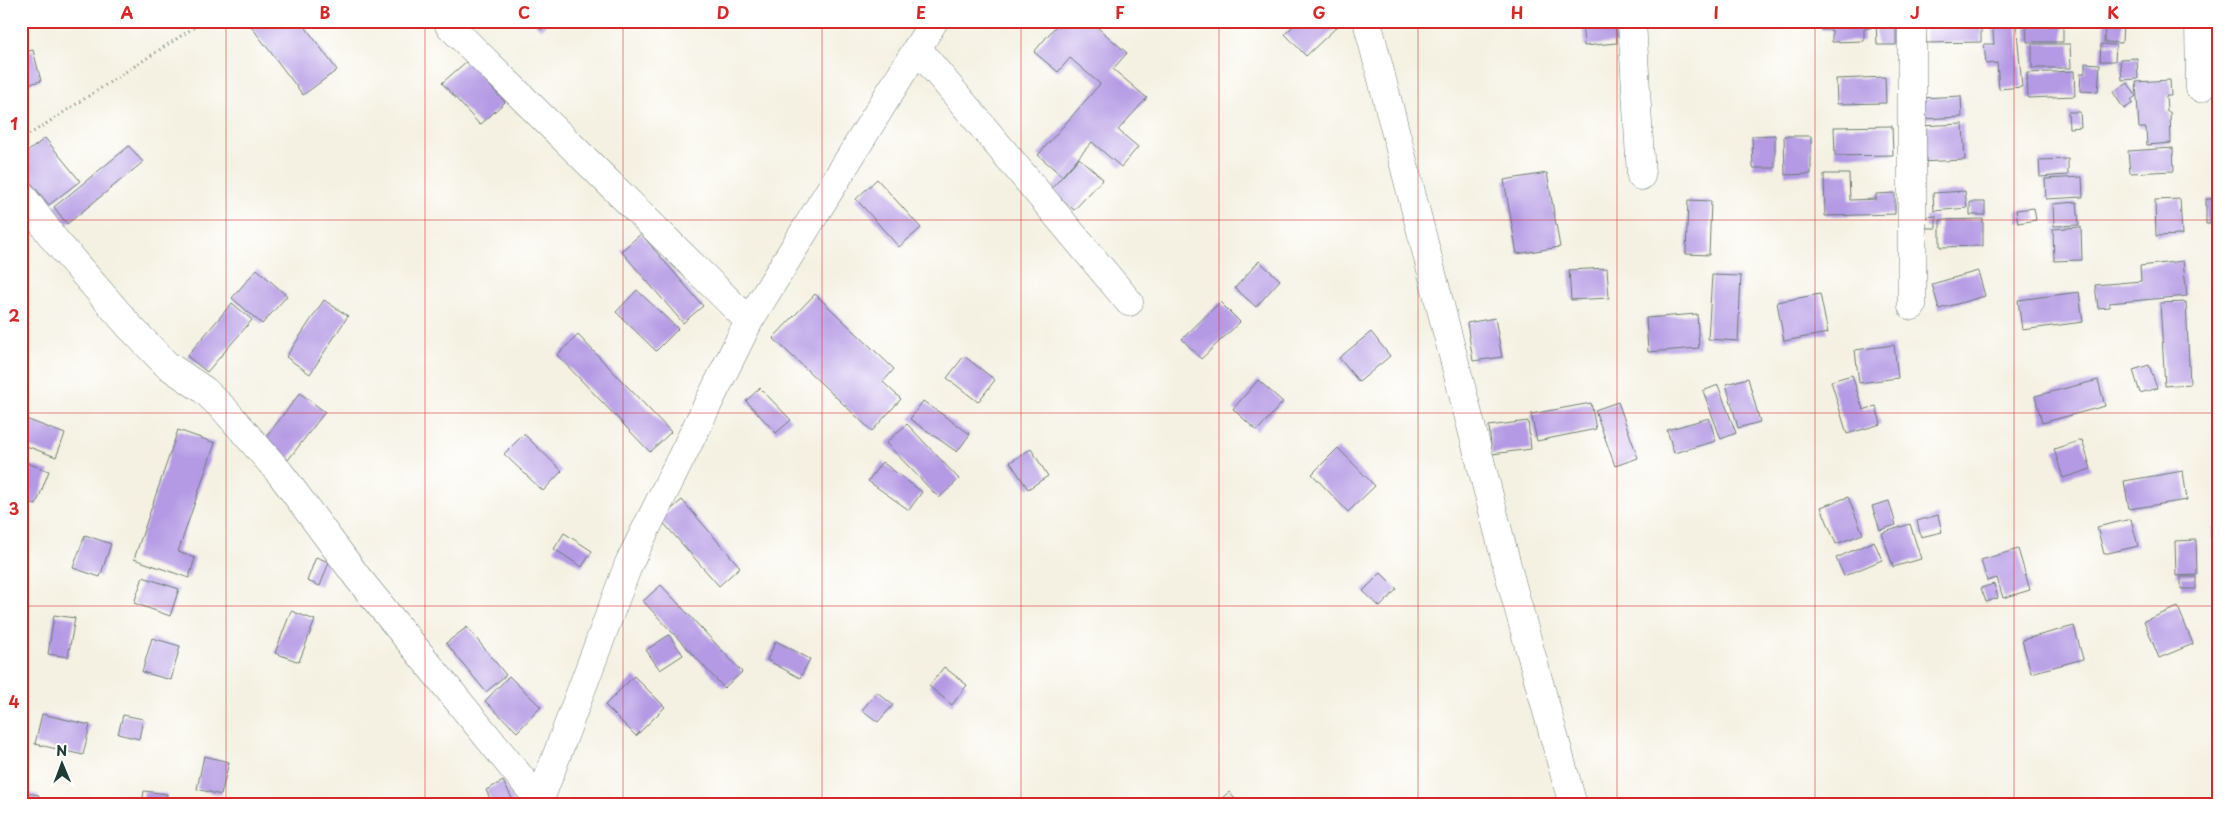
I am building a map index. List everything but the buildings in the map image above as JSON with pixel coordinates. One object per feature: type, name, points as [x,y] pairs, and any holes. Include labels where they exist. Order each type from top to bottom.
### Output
[{"type":"street","points":[[540,803],[629,562],[749,321],[934,21]]},
{"type":"street","points":[[1367,21],[1566,801]]},
{"type":"street","points":[[1632,21],[1640,176]]},
{"type":"street","points":[[1912,21],[1912,306]]},
{"type":"street","points":[[2199,21],[2200,88]]},
{"type":"street","points":[[449,25],[749,321]]},
{"type":"street","points":[[918,48],[1129,302]]},
{"type":"street","points":[[21,194],[54,238],[130,327],[168,365],[204,390],[225,410],[280,473],[358,578],[540,803]]},
{"type":"path","points":[[21,140],[204,21]]}]
